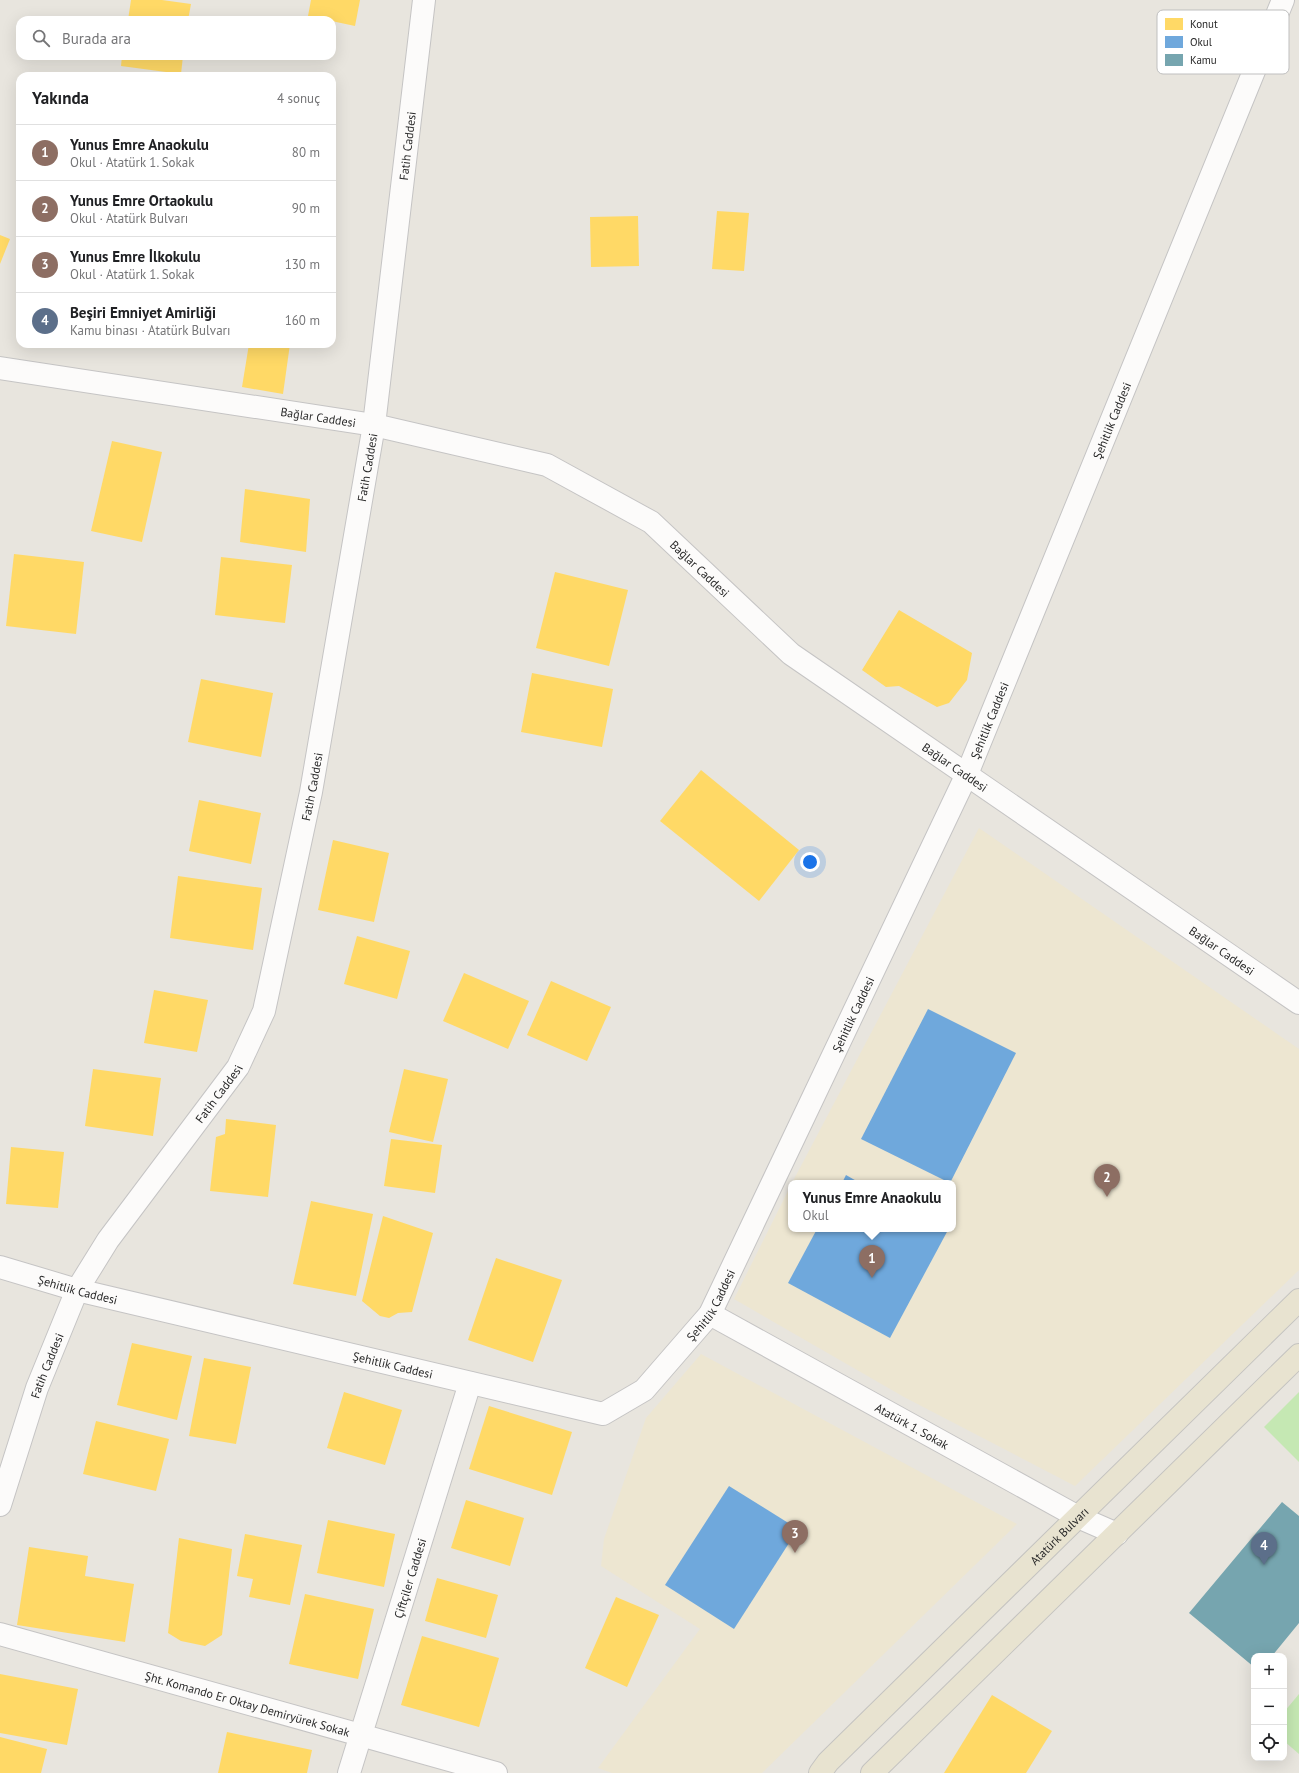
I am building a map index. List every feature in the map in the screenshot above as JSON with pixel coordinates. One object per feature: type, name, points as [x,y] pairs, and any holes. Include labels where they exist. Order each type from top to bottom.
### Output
[{"type":"main road","name":"Atatürk Bulvarı","points":[[820,1773],[828,1762],[1299,1300]]},
{"type":"main road","points":[[872,1773],[1299,1355]]},
{"type":"street","name":"Fatih Caddesi","points":[[0,1505],[37,1388],[77,1290],[108,1240],[238,1067],[264,1011],[311,792],[374,425],[424,0]]},
{"type":"street","name":"Şehitlik Caddesi","points":[[1279,10],[1283,0]]},
{"type":"street","name":"Şehitlik Caddesi","points":[[0,1266],[77,1290],[603,1414],[644,1390],[710,1314],[968,774],[1176,258],[1252,74]]},
{"type":"street","name":"Bağlar Caddesi","points":[[0,368],[374,425],[547,465],[650,522],[791,654],[968,774],[1299,1003]]},
{"type":"street","name":"Atatürk 1. Sokak","points":[[710,1314],[1078,1517],[1117,1534]]},
{"type":"street","name":"Çiftçiler Caddesi","points":[[348,1773],[470,1383]]},
{"type":"street","name":"Şht. Komando Er Oktay Demiryürek Sokak","points":[[0,1634],[496,1773]]},
{"type":"shaded area","points":[[979,828],[1299,1049],[1299,1270],[1075,1486],[904,1397],[734,1299],[788,1191],[788,1232],[956,1232],[956,1180],[794,1180]]},
{"type":"shaded area","points":[[701,1354],[1017,1524],[762,1773],[612,1773],[598,1768],[700,1629],[601,1566],[604,1539],[646,1418]]},
{"type":"green space","points":[[1299,1392],[1299,1462],[1264,1427]]},
{"type":"green space","points":[[1299,1694],[1299,1754],[1287,1744],[1287,1708]]},
{"type":"building: Konut","points":[[131,0],[162,0],[191,4],[189,16],[129,16]]},
{"type":"building: Konut","points":[[311,0],[360,0],[355,26],[336,22],[336,16],[308,16]]},
{"type":"building: Konut","points":[[122,60],[183,60],[181,72],[166,72],[121,66]]},
{"type":"building: Konut","points":[[717,211],[749,213],[744,271],[712,269]]},
{"type":"building: Konut","points":[[638,216],[639,266],[591,267],[590,217]]},
{"type":"building: Konut","points":[[0,235],[10,239],[0,264]]},
{"type":"building: Konut","points":[[248,348],[289,348],[283,394],[242,387]]},
{"type":"building: Konut","points":[[112,441],[162,452],[142,542],[91,531]]},
{"type":"building: Konut","points":[[245,489],[310,499],[306,552],[240,542]]},
{"type":"building: Konut","points":[[14,554],[84,562],[76,634],[6,626]]},
{"type":"building: Konut","points":[[221,557],[292,565],[285,623],[215,615]]},
{"type":"building: Konut","points":[[555,572],[628,590],[609,666],[536,648]]},
{"type":"building: Konut","points":[[899,610],[972,653],[967,680],[949,703],[937,707],[899,686],[886,687],[862,670]]},
{"type":"building: Konut","points":[[532,673],[613,689],[602,747],[521,732]]},
{"type":"building: Konut","points":[[201,679],[273,693],[261,757],[188,742]]},
{"type":"building: Konut","points":[[701,770],[799,850],[759,901],[660,821]]},
{"type":"building: Konut","points":[[199,800],[261,813],[251,864],[189,851]]},
{"type":"building: Konut","points":[[333,840],[389,853],[374,922],[318,910]]},
{"type":"building: Konut","points":[[178,876],[262,888],[253,950],[170,938]]},
{"type":"building: Konut","points":[[357,936],[410,951],[397,999],[344,984]]},
{"type":"building: Konut","points":[[464,973],[529,1001],[508,1049],[443,1021]]},
{"type":"building: Konut","points":[[551,981],[611,1007],[587,1061],[527,1035]]},
{"type":"building: Konut","points":[[154,990],[208,1000],[197,1052],[144,1043]]},
{"type":"building: Konut","points":[[93,1069],[161,1078],[153,1136],[85,1126]]},
{"type":"building: Konut","points":[[404,1069],[448,1079],[433,1142],[389,1132]]},
{"type":"building: Konut","points":[[226,1119],[276,1125],[268,1197],[210,1191],[216,1137],[225,1134]]},
{"type":"building: Konut","points":[[391,1139],[442,1145],[435,1193],[384,1186]]},
{"type":"building: Konut","points":[[11,1147],[64,1152],[58,1208],[6,1204]]},
{"type":"building: Konut","points":[[311,1201],[373,1214],[356,1296],[293,1284]]},
{"type":"building: Konut","points":[[383,1216],[433,1233],[412,1312],[398,1313],[389,1318],[380,1316],[362,1301]]},
{"type":"building: Konut","points":[[496,1258],[562,1280],[533,1362],[468,1340]]},
{"type":"building: Konut","points":[[132,1343],[192,1356],[177,1420],[117,1405]]},
{"type":"building: Konut","points":[[204,1358],[251,1367],[236,1444],[189,1436]]},
{"type":"building: Konut","points":[[344,1392],[402,1410],[385,1465],[327,1448]]},
{"type":"building: Konut","points":[[489,1406],[572,1432],[552,1495],[469,1469]]},
{"type":"building: Konut","points":[[96,1421],[169,1439],[156,1491],[83,1474]]},
{"type":"building: Konut","points":[[466,1500],[524,1518],[510,1566],[451,1548]]},
{"type":"building: Konut","points":[[328,1520],[395,1534],[384,1587],[317,1573]]},
{"type":"building: Konut","points":[[245,1534],[302,1545],[290,1605],[249,1597],[253,1579],[237,1576]]},
{"type":"building: Konut","points":[[179,1538],[232,1549],[222,1635],[205,1646],[181,1641],[168,1633]]},
{"type":"building: Konut","points":[[29,1547],[88,1556],[85,1576],[134,1584],[125,1642],[17,1625]]},
{"type":"building: Konut","points":[[437,1578],[498,1595],[486,1638],[425,1621]]},
{"type":"building: Konut","points":[[305,1594],[374,1609],[358,1679],[289,1664]]},
{"type":"building: Konut","points":[[616,1597],[659,1615],[627,1687],[585,1668]]},
{"type":"building: Konut","points":[[422,1636],[499,1658],[479,1727],[401,1705]]},
{"type":"building: Konut","points":[[0,1674],[78,1689],[67,1745],[0,1733]]},
{"type":"building: Konut","points":[[992,1695],[1052,1731],[1026,1773],[944,1773]]},
{"type":"building: Konut","points":[[227,1732],[312,1750],[307,1773],[218,1773]]},
{"type":"building: Konut","points":[[0,1737],[47,1749],[41,1773],[0,1773]]},
{"type":"building: Okul","points":[[928,1009],[1016,1053],[952,1180],[944,1180],[861,1139]]},
{"type":"building: Okul","points":[[846,1175],[855,1180],[844,1180]]},
{"type":"building: Okul","points":[[815,1232],[947,1232],[890,1338],[788,1283]]},
{"type":"building: Okul","points":[[729,1486],[798,1529],[734,1629],[665,1585]]},
{"type":"building: Kamu","points":[[1282,1502],[1299,1516],[1299,1623],[1274,1653],[1251,1653],[1251,1665],[1189,1613]]},
{"type":"place","name":"Yunus Emre Ortaokulu","points":[[1107,1197]]},
{"type":"place","name":"Yunus Emre Anaokulu","points":[[872,1278]]},
{"type":"place","name":"Yunus Emre İlkokulu","points":[[795,1553]]},
{"type":"place","name":"Beşiri Emniyet Amirliği","points":[[1264,1565]]}]
